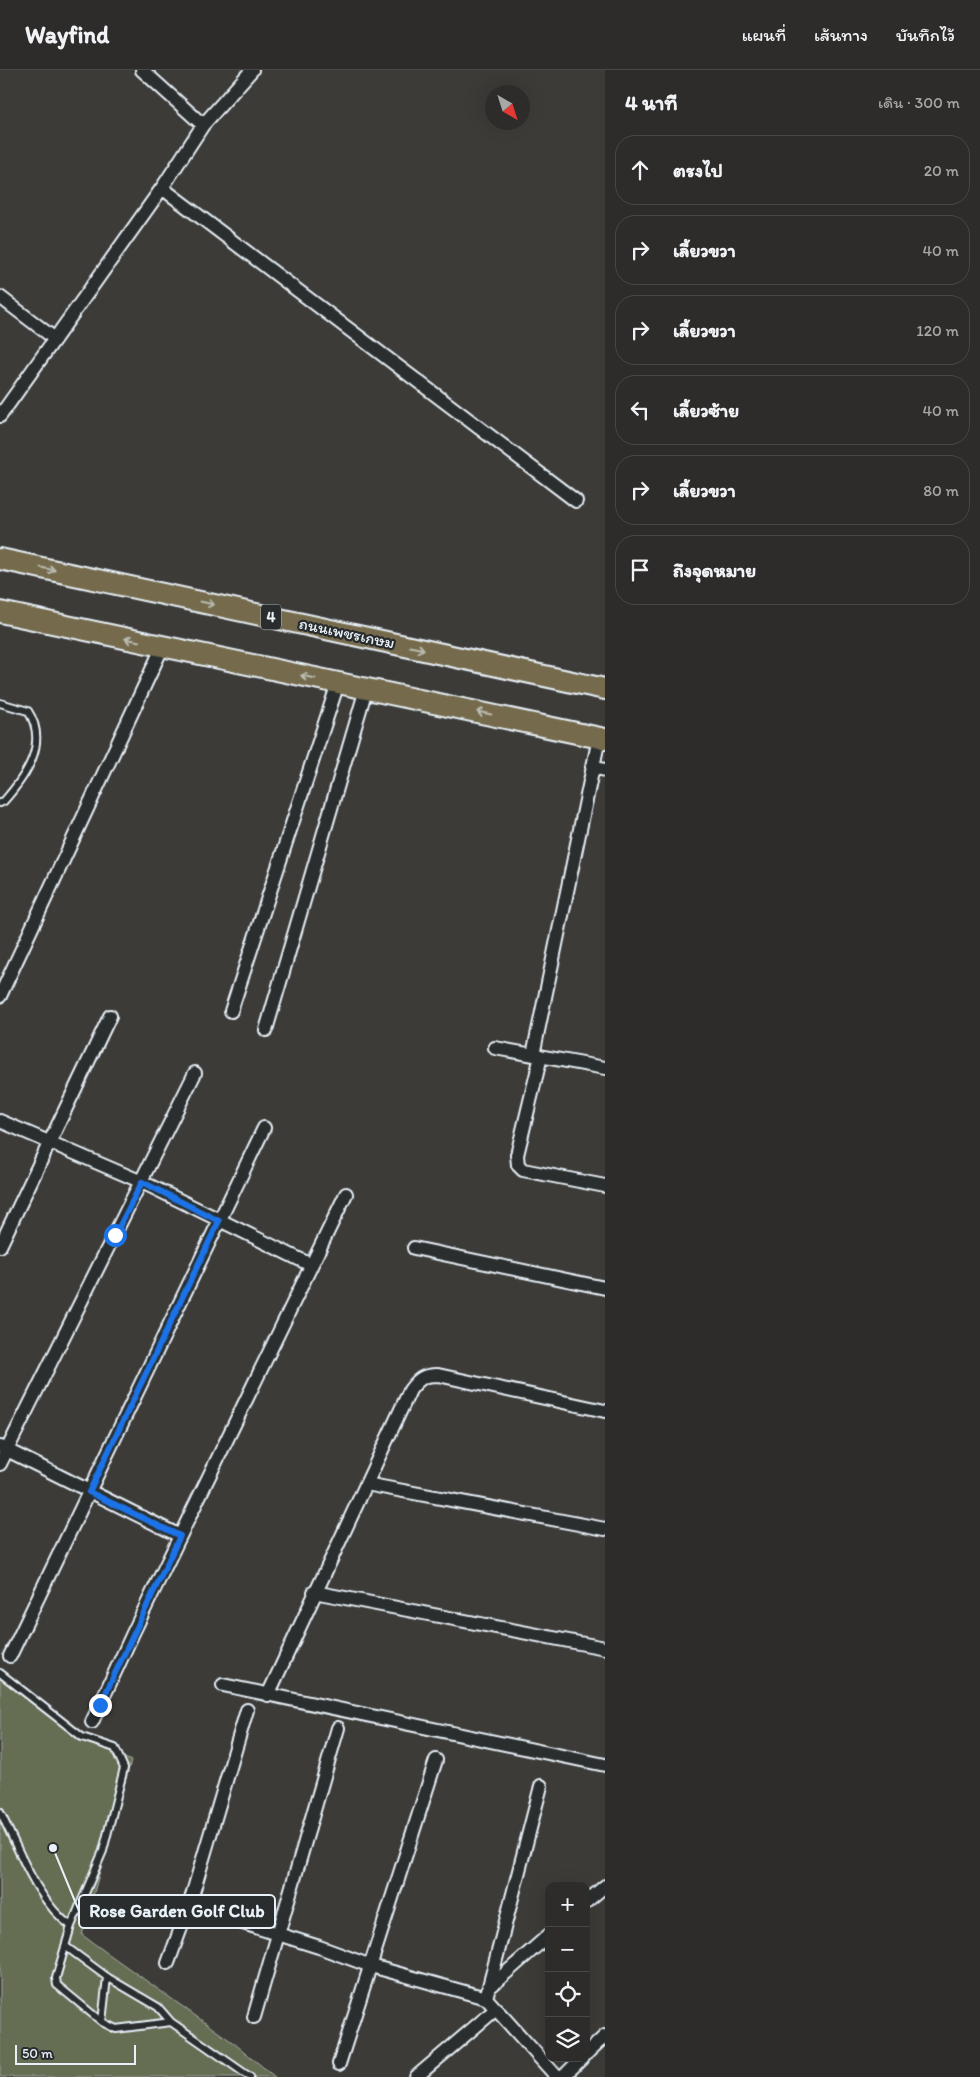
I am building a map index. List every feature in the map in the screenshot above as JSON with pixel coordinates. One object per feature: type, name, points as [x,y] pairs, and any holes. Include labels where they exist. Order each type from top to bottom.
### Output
[{"type":"main road","name":"ถนนเพชรเกษม","points":[[0,559],[605,689]]},
{"type":"main road","points":[[0,612],[602,738]]},
{"type":"street","points":[[142,70],[203,126]]},
{"type":"street","points":[[0,416],[162,188],[203,126],[252,70]]},
{"type":"street","points":[[162,188],[576,501]]},
{"type":"street","points":[[0,297],[55,339]]},
{"type":"street","points":[[0,996],[5,970],[163,646]]},
{"type":"street","points":[[231,1011],[338,683]]},
{"type":"street","points":[[266,1030],[366,689]]},
{"type":"street","points":[[602,738],[592,767],[517,1155],[518,1164],[523,1170],[605,1186]]},
{"type":"street","points":[[592,767],[605,770]]},
{"type":"street","points":[[0,1246],[110,1016]]},
{"type":"street","points":[[495,1048],[605,1068]]},
{"type":"street","points":[[0,1464],[3,1448],[142,1182],[195,1073]]},
{"type":"street","points":[[0,1120],[142,1182],[311,1266]]},
{"type":"street","points":[[10,1656],[264,1128]]},
{"type":"street","points":[[92,1722],[346,1194]]},
{"type":"street","points":[[414,1248],[605,1288]]},
{"type":"street","points":[[268,1695],[314,1592],[410,1390],[425,1375],[438,1375],[605,1411]]},
{"type":"street","points":[[3,1448],[180,1536]]},
{"type":"street","points":[[366,1484],[605,1529]]},
{"type":"street","points":[[314,1592],[605,1648]]},
{"type":"street","points":[[222,1685],[605,1765]]},
{"type":"street","points":[[168,1963],[188,1906],[246,1710]]},
{"type":"street","points":[[254,2017],[338,1728]]},
{"type":"street","points":[[339,2064],[436,1760]]},
{"type":"street","points":[[541,1786],[488,1993],[496,2009],[557,2077]]},
{"type":"street","points":[[590,1899],[605,1886]]},
{"type":"street","points":[[188,1906],[279,1934],[371,1966],[488,1993]]},
{"type":"street","points":[[488,1993],[545,1940]]},
{"type":"street","points":[[416,2077],[496,2009]]},
{"type":"street","points":[[590,2050],[605,2036]]},
{"type":"street","points":[[563,2077],[578,2062]]},
{"type":"lane","points":[[0,703],[28,711],[35,722],[38,736],[27,772],[4,802],[0,803]]},
{"type":"lane","points":[[0,1673],[82,1737],[116,1748],[124,1768],[103,1850],[71,1926],[56,1978],[57,1985],[102,2022],[116,2029],[171,2022]]},
{"type":"lane","points":[[0,1812],[46,1902],[57,1917],[71,1926]]},
{"type":"lane","points":[[65,1946],[107,1977],[158,2007],[171,2022],[250,2077]]},
{"type":"lane","points":[[102,2022],[107,1977]]},
{"type":"green space","points":[[0,1672],[82,1737],[131,1761],[82,1935],[235,2044],[275,2077],[0,2077]]},
{"type":"place","name":"Rose Garden Golf Club","points":[[53,1848]]},
{"type":"route","points":[[100,1705],[180,1536],[89,1492],[219,1221],[142,1182],[115,1235]]}]
